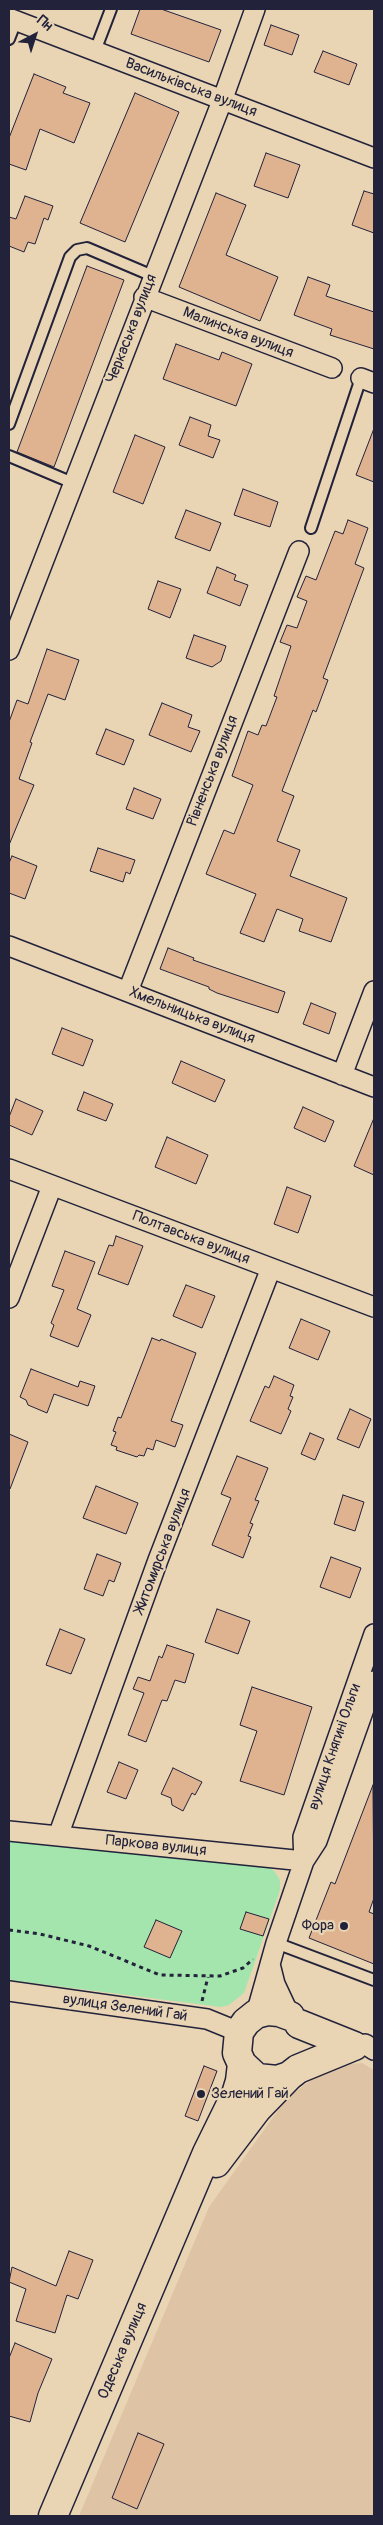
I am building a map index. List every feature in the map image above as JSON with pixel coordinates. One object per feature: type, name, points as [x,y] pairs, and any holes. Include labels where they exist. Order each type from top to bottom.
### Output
[{"type":"main road","points":[[268,2011],[279,2012],[295,2020],[354,2046],[277,2080],[265,2080],[250,2073],[242,2064],[237,2053],[248,2023],[268,2011]]},
{"type":"main road","points":[[294,2072],[304,2058],[307,2047],[305,2035],[295,2020]]},
{"type":"main road","name":"Одеська вулиця","points":[[53,2516],[195,2186],[207,2153],[236,2094],[242,2064]]},
{"type":"main road","name":"Одеська вулиця","points":[[195,2186],[257,2109],[294,2072]]},
{"type":"street","name":"Черкаська вулиця","points":[[9,650],[152,276],[222,100],[255,9]]},
{"type":"street","name":"Васильківська вулиця","points":[[12,19],[374,158]]},
{"type":"street","name":"Малинська вулиця","points":[[144,297],[332,368]]},
{"type":"street","name":"Рівненська вулиця","points":[[128,991],[299,551]]},
{"type":"street","name":"Хмельницька вулиця","points":[[9,946],[374,1087]]},
{"type":"street","points":[[342,1075],[374,992]]},
{"type":"street","name":"Полтавська вулиця","points":[[9,1169],[374,1307]]},
{"type":"street","points":[[9,1298],[52,1186]]},
{"type":"street","name":"Житомирська вулиця","points":[[58,1836],[158,1560],[271,1268]]},
{"type":"street","name":"вулиця Княгині Ольги","points":[[304,1861],[303,1837],[374,1634]]},
{"type":"street","name":"вулиця Княгині Ольги","points":[[248,2023],[262,1961],[276,1943],[304,1861],[317,1842],[374,1681]]},
{"type":"street","name":"Паркова вулиця","points":[[9,1831],[304,1861]]},
{"type":"street","points":[[262,1961],[295,2020]]},
{"type":"street","name":"вулиця Зелений Гай","points":[[9,1991],[248,2023]]},
{"type":"lane","points":[[94,51],[111,9]]},
{"type":"lane","points":[[9,39],[12,19]]},
{"type":"lane","points":[[9,424],[70,257],[77,250],[87,248],[152,276]]},
{"type":"lane","points":[[311,528],[368,380]]},
{"type":"lane","points":[[9,456],[73,483]]},
{"type":"lane","points":[[276,1943],[374,1980]]},
{"type":"path","points":[[9,1930],[40,1934],[89,1946],[160,1975],[208,1977],[232,1973],[262,1961]]},
{"type":"path","points":[[202,2002],[208,1977]]},
{"type":"shaded area","points":[[362,2063],[374,2070],[374,2516],[79,2516],[209,2207],[286,2099],[315,2077],[351,2064]]},
{"type":"green space","points":[[9,1840],[269,1867],[280,1880],[280,1890],[244,1993],[229,2005],[221,2007],[9,1980]]},
{"type":"building","points":[[140,9],[161,9],[221,30],[209,62],[131,34]]},
{"type":"building","points":[[271,25],[299,35],[292,55],[264,45]]},
{"type":"building","points":[[323,51],[357,64],[349,85],[314,72]]},
{"type":"building","points":[[34,74],[66,87],[63,93],[90,103],[74,143],[40,129],[26,170],[9,164],[9,138]]},
{"type":"building","points":[[135,93],[179,112],[125,242],[80,223]]},
{"type":"building","points":[[266,153],[300,165],[288,198],[254,186]]},
{"type":"building","points":[[364,191],[374,194],[374,233],[352,225]]},
{"type":"building","points":[[216,193],[246,205],[226,255],[278,277],[260,321],[179,287]]},
{"type":"building","points":[[25,196],[53,206],[48,220],[44,218],[35,244],[28,242],[24,252],[9,246],[9,217],[16,219]]},
{"type":"building","points":[[87,266],[124,280],[54,467],[17,452]]},
{"type":"building","points":[[308,277],[330,285],[326,296],[374,312],[374,349],[330,335],[332,329],[294,315]]},
{"type":"building","points":[[176,344],[219,360],[222,352],[252,364],[236,406],[163,379]]},
{"type":"building","points":[[190,417],[211,425],[208,436],[220,440],[213,458],[179,445]]},
{"type":"building","points":[[374,432],[374,482],[356,475]]},
{"type":"building","points":[[135,435],[165,447],[143,504],[113,492]]},
{"type":"building","points":[[243,489],[278,502],[270,527],[234,515]]},
{"type":"building","points":[[186,510],[221,523],[210,551],[175,538]]},
{"type":"building","points":[[348,520],[368,528],[355,564],[364,568],[323,678],[328,680],[316,712],[313,710],[282,791],[294,796],[277,841],[300,850],[290,876],[347,898],[331,942],[299,931],[303,919],[277,909],[264,942],[240,933],[256,894],[206,874],[224,830],[234,834],[253,785],[232,776],[248,731],[258,735],[262,725],[266,726],[277,697],[274,696],[291,646],[280,642],[287,625],[297,628],[307,601],[297,597],[306,576],[316,580],[335,531],[343,534]]},
{"type":"building","points":[[217,567],[236,575],[234,580],[248,585],[240,606],[207,593]]},
{"type":"building","points":[[158,581],[181,589],[170,618],[148,609]]},
{"type":"building","points":[[194,635],[226,646],[221,661],[212,667],[186,658]]},
{"type":"building","points":[[47,649],[79,660],[65,700],[48,694],[30,742],[32,743],[19,779],[34,785],[9,845],[9,722],[17,700],[28,704]]},
{"type":"building","points":[[162,703],[192,715],[188,727],[200,731],[191,752],[149,735]]},
{"type":"building","points":[[106,729],[134,740],[124,765],[96,754]]},
{"type":"building","points":[[134,788],[161,799],[153,819],[126,809]]},
{"type":"building","points":[[98,848],[135,860],[130,874],[126,872],[123,882],[90,871]]},
{"type":"building","points":[[12,856],[37,866],[25,899],[9,893],[9,863]]},
{"type":"building","points":[[168,948],[194,958],[193,960],[285,992],[278,1013],[217,993],[209,989],[209,987],[160,969]]},
{"type":"building","points":[[311,1003],[336,1013],[329,1034],[303,1024]]},
{"type":"building","points":[[62,1028],[93,1040],[83,1066],[52,1054]]},
{"type":"building","points":[[181,1061],[225,1080],[215,1102],[172,1083]]},
{"type":"building","points":[[84,1092],[113,1104],[106,1121],[77,1110]]},
{"type":"building","points":[[16,1099],[43,1111],[32,1135],[9,1125],[9,1117]]},
{"type":"building","points":[[303,1107],[334,1121],[325,1142],[294,1128]]},
{"type":"building","points":[[374,1118],[374,1175],[354,1166]]},
{"type":"building","points":[[167,1137],[208,1155],[196,1184],[155,1167]]},
{"type":"building","points":[[287,1187],[311,1196],[298,1233],[274,1224]]},
{"type":"building","points":[[116,1236],[143,1246],[128,1285],[98,1274],[109,1245],[113,1246]]},
{"type":"building","points":[[65,1251],[95,1262],[77,1309],[91,1315],[78,1347],[50,1336],[54,1325],[51,1323],[64,1290],[52,1286]]},
{"type":"building","points":[[186,1285],[215,1296],[202,1328],[173,1316]]},
{"type":"building","points":[[301,1319],[330,1331],[318,1360],[289,1348]]},
{"type":"building","points":[[152,1338],[160,1341],[161,1339],[196,1353],[171,1421],[183,1425],[175,1447],[156,1440],[153,1450],[147,1448],[144,1456],[139,1455],[137,1457],[116,1450],[117,1447],[111,1445],[116,1432],[113,1431],[118,1417],[121,1418]]},
{"type":"building","points":[[31,1369],[78,1387],[80,1381],[95,1386],[88,1406],[54,1394],[47,1413],[28,1405],[26,1400],[20,1397]]},
{"type":"building","points":[[274,1376],[294,1385],[290,1396],[293,1397],[288,1409],[291,1411],[281,1434],[250,1421],[265,1386],[269,1388]]},
{"type":"building","points":[[350,1409],[371,1419],[359,1448],[337,1439]]},
{"type":"building","points":[[310,1433],[324,1439],[315,1460],[301,1454]]},
{"type":"building","points":[[9,1434],[28,1442],[10,1489],[9,1489]]},
{"type":"building","points":[[237,1456],[268,1468],[255,1500],[259,1501],[250,1523],[253,1524],[248,1536],[251,1537],[243,1558],[212,1545],[231,1498],[221,1494]]},
{"type":"building","points":[[96,1486],[138,1503],[126,1534],[83,1518]]},
{"type":"building","points":[[343,1495],[364,1502],[355,1531],[334,1524]]},
{"type":"building","points":[[97,1554],[121,1563],[114,1582],[109,1580],[103,1596],[84,1589]]},
{"type":"building","points":[[331,1557],[361,1568],[350,1598],[320,1587]]},
{"type":"building","points":[[217,1609],[250,1621],[238,1654],[205,1642]]},
{"type":"building","points":[[60,1629],[85,1639],[71,1674],[46,1665]]},
{"type":"building","points":[[167,1645],[194,1654],[185,1683],[175,1680],[167,1701],[162,1700],[146,1742],[128,1735],[144,1693],[133,1689],[138,1677],[150,1681],[159,1656],[162,1658]]},
{"type":"building","points":[[252,1687],[312,1707],[284,1795],[240,1781],[257,1731],[240,1725]]},
{"type":"building","points":[[119,1762],[138,1770],[126,1799],[107,1792]]},
{"type":"building","points":[[173,1768],[202,1782],[195,1795],[192,1793],[183,1811],[172,1805],[171,1798],[161,1794]]},
{"type":"building","name":"Фора","points":[[373,1785],[374,1898],[369,1912],[374,1914],[374,1964],[309,1938],[331,1882],[335,1884]]},
{"type":"building","points":[[246,1912],[269,1919],[263,1936],[240,1929]]},
{"type":"building","points":[[156,1920],[182,1931],[170,1958],[144,1947]]},
{"type":"building","name":"Зелений Гай","points":[[204,2066],[217,2071],[198,2121],[185,2116]]},
{"type":"building","points":[[69,2251],[93,2260],[78,2299],[67,2295],[55,2333],[16,2321],[26,2289],[9,2282],[12,2267],[56,2286]]},
{"type":"building","points":[[15,2343],[52,2359],[38,2393],[30,2422],[9,2416],[9,2358]]},
{"type":"building","points":[[138,2433],[164,2444],[137,2509],[112,2498]]},
{"type":"place","name":"Фора","points":[[344,1926]]},
{"type":"place","name":"Зелений Гай","points":[[201,2094]]}]
